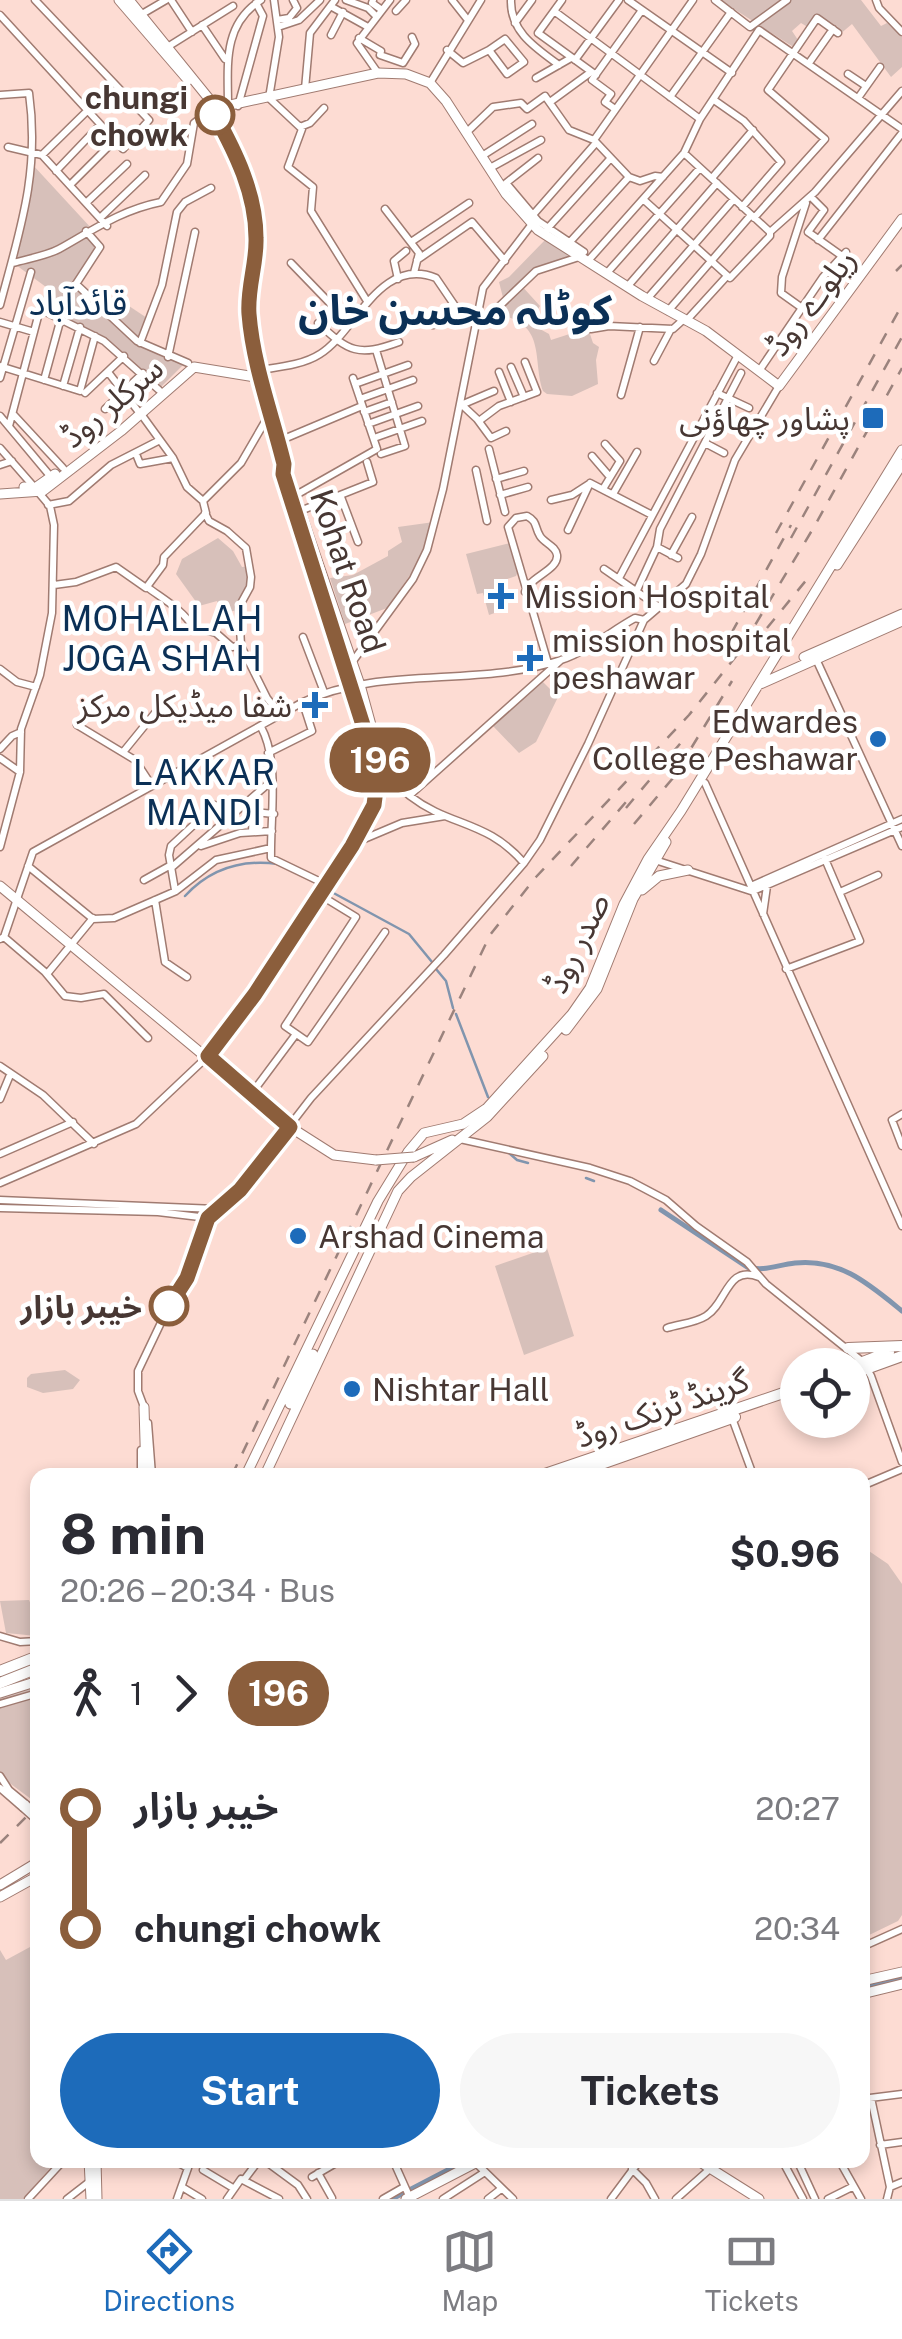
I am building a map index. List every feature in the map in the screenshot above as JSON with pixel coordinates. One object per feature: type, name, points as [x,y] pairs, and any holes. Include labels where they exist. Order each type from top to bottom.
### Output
[{"type":"highway","points":[[848,1348],[902,1347]]},
{"type":"highway","points":[[870,1362],[902,1347]]},
{"type":"highway","points":[[870,1364],[902,1356]]},
{"type":"highway","name":"گرینڈ ٹرنک روڈ","points":[[563,1468],[780,1397]]},
{"type":"highway","name":"گرینڈ ٹرنک روڈ","points":[[590,1468],[780,1398]]},
{"type":"highway","points":[[0,1673],[30,1662]]},
{"type":"main road","points":[[119,0],[169,46],[184,70]]},
{"type":"main road","points":[[129,0],[184,70]]},
{"type":"main road","name":"Kohat Road","points":[[184,70],[210,100],[209,106],[238,156],[256,238],[248,310],[260,374],[298,512],[357,686]]},
{"type":"main road","points":[[209,106],[233,107],[378,73],[406,74],[430,84],[532,220],[606,274],[706,330],[779,386]]},
{"type":"main road","name":"ریلوے روڈ","points":[[779,386],[902,219]]},
{"type":"main road","points":[[0,492],[37,490],[198,361],[260,374]]},
{"type":"main road","name":"سرکلر روڈ","points":[[37,490],[139,412],[190,366]]},
{"type":"main road","name":"صدر روڈ","points":[[259,1468],[389,1206],[411,1176],[460,1139],[584,999],[648,858],[901,457]]},
{"type":"main road","points":[[208,1056],[255,994],[356,843],[374,805],[380,758],[370,747],[357,686],[283,474],[284,464]]},
{"type":"main road","points":[[762,679],[902,618]]},
{"type":"main road","points":[[762,679],[816,659],[902,618]]},
{"type":"main road","name":"صدر روڈ","points":[[258,1468],[267,1436],[378,1202],[408,1152],[424,1134],[476,1121],[506,1100],[590,1001],[633,898],[762,679]]},
{"type":"main road","points":[[633,898],[659,876],[688,870]]},
{"type":"main road","points":[[0,886],[290,1127],[334,1156],[376,1160],[414,1157],[476,1121]]},
{"type":"main road","points":[[259,1468],[374,1226],[389,1206]]},
{"type":"main road","points":[[144,1407],[146,1468]]},
{"type":"main road","points":[[258,1468],[267,1436]]},
{"type":"main road","points":[[0,1698],[30,1685]]},
{"type":"main road","points":[[0,1891],[30,1874]]},
{"type":"main road","points":[[870,1979],[902,1972]]},
{"type":"main road","points":[[870,1992],[897,1986]]},
{"type":"main road","points":[[92,2168],[94,2199]]},
{"type":"main road","points":[[93,2168],[94,2199]]},
{"type":"main road","points":[[407,2196],[464,2168]]},
{"type":"main road","points":[[711,2169],[759,2199]]},
{"type":"street","points":[[0,14],[124,150],[149,120],[36,0]]},
{"type":"street","points":[[142,14],[169,0],[192,32]]},
{"type":"street","points":[[274,0],[278,23],[269,98],[301,132],[288,167],[313,187],[311,211],[367,301]]},
{"type":"street","points":[[278,23],[297,8],[293,0]]},
{"type":"street","points":[[278,23],[299,20],[320,0]]},
{"type":"street","points":[[346,0],[379,14]]},
{"type":"street","points":[[374,0],[379,14]]},
{"type":"street","points":[[378,73],[358,46],[390,0]]},
{"type":"street","points":[[396,10],[406,0]]},
{"type":"street","points":[[452,0],[467,19]]},
{"type":"street","points":[[430,84],[447,50],[481,0]]},
{"type":"street","points":[[511,0],[515,23],[527,40],[559,66]]},
{"type":"street","points":[[515,23],[532,0]]},
{"type":"street","points":[[562,0],[538,33],[594,74]]},
{"type":"street","points":[[536,78],[573,59],[618,0]]},
{"type":"street","points":[[628,0],[732,73]]},
{"type":"street","points":[[550,102],[594,74],[646,0]]},
{"type":"street","points":[[352,662],[413,579],[427,550],[483,288],[594,142],[694,0]]},
{"type":"street","points":[[715,0],[750,27],[786,0]]},
{"type":"street","points":[[876,0],[902,32]]},
{"type":"street","points":[[226,60],[239,21],[258,2],[263,16],[233,107]]},
{"type":"street","points":[[305,90],[310,33],[333,3],[368,27]]},
{"type":"street","points":[[169,46],[232,6]]},
{"type":"street","points":[[554,11],[700,119]]},
{"type":"street","points":[[331,34],[343,12]]},
{"type":"street","points":[[670,97],[731,12]]},
{"type":"street","points":[[668,311],[825,139],[767,92],[817,18],[836,31],[809,64]]},
{"type":"street","points":[[202,25],[226,60],[233,107]]},
{"type":"street","points":[[476,322],[487,318],[536,271],[584,257],[644,200],[684,153],[700,119],[760,30],[902,131],[818,240]]},
{"type":"street","points":[[360,38],[382,51],[380,56],[403,63],[415,44],[412,37]]},
{"type":"street","points":[[447,50],[463,64],[505,39],[524,62],[508,74],[490,50]]},
{"type":"street","points":[[858,98],[880,67]]},
{"type":"street","points":[[594,74],[592,80],[610,94],[605,102],[615,109]]},
{"type":"street","points":[[848,74],[866,86]]},
{"type":"street","points":[[644,200],[732,278],[770,232],[809,198],[902,91]]},
{"type":"street","points":[[0,95],[29,92],[38,154],[14,262],[2,285],[0,305]]},
{"type":"street","points":[[466,132],[493,108],[521,103],[527,109],[545,96],[569,130],[594,142],[629,177],[640,182],[663,177]]},
{"type":"street","points":[[714,100],[753,130],[782,162],[742,207]]},
{"type":"street","points":[[14,262],[56,251],[103,222],[134,208],[161,202],[187,164],[194,123],[209,106]]},
{"type":"street","points":[[300,127],[310,123],[324,108]]},
{"type":"street","points":[[38,154],[87,110]]},
{"type":"street","points":[[482,156],[532,124]]},
{"type":"street","points":[[56,170],[100,125]]},
{"type":"street","points":[[628,287],[753,130]]},
{"type":"street","points":[[70,186],[114,140]]},
{"type":"street","points":[[490,168],[541,140]]},
{"type":"street","points":[[8,146],[38,154],[103,222]]},
{"type":"street","points":[[684,153],[770,232]]},
{"type":"street","points":[[538,158],[506,183],[532,220],[584,257]]},
{"type":"street","points":[[548,229],[610,159]]},
{"type":"street","points":[[86,204],[127,164]]},
{"type":"street","points":[[606,274],[700,168]]},
{"type":"street","points":[[103,222],[144,175]]},
{"type":"street","points":[[569,243],[629,177]]},
{"type":"street","points":[[140,343],[162,286],[177,212],[185,202],[210,188]]},
{"type":"street","points":[[759,371],[844,254],[808,232],[824,210],[809,198]]},
{"type":"street","points":[[802,308],[781,293],[782,276],[809,198]]},
{"type":"street","points":[[647,298],[734,199]]},
{"type":"street","points":[[411,242],[469,203]]},
{"type":"street","points":[[385,209],[419,254],[414,274]]},
{"type":"street","points":[[417,260],[472,222],[506,261]]},
{"type":"street","points":[[86,231],[100,247],[76,284],[140,343],[190,366]]},
{"type":"street","points":[[168,357],[196,232]]},
{"type":"street","points":[[398,280],[394,261],[406,251]]},
{"type":"street","points":[[291,263],[349,323]]},
{"type":"street","points":[[0,378],[30,272]]},
{"type":"street","points":[[260,374],[318,356],[367,301],[414,274],[436,278],[462,313],[476,322]]},
{"type":"street","points":[[591,329],[678,327],[727,276]]},
{"type":"street","points":[[9,426],[40,308],[96,336],[160,390]]},
{"type":"street","points":[[433,325],[462,313]]},
{"type":"street","points":[[44,380],[61,318]]},
{"type":"street","points":[[0,322],[34,332]]},
{"type":"street","points":[[318,323],[352,350],[376,350],[399,342]]},
{"type":"street","points":[[63,386],[80,327]]},
{"type":"street","points":[[621,395],[640,327]]},
{"type":"street","points":[[654,361],[671,328]]},
{"type":"street","points":[[1,367],[80,391],[96,336]]},
{"type":"street","points":[[376,350],[405,446],[381,454]]},
{"type":"street","points":[[618,578],[738,355]]},
{"type":"street","points":[[85,393],[124,356]]},
{"type":"street","points":[[479,420],[537,392],[525,362]]},
{"type":"street","points":[[296,495],[378,448],[354,381],[408,366]]},
{"type":"street","points":[[511,367],[524,397]]},
{"type":"street","points":[[108,372],[174,458],[187,486],[203,501],[209,521],[244,544],[249,558],[250,587],[239,608],[242,646],[267,698],[281,716]]},
{"type":"street","points":[[498,372],[510,402]]},
{"type":"street","points":[[105,409],[143,373]]},
{"type":"street","points":[[637,590],[657,547],[660,529],[742,373]]},
{"type":"street","points":[[278,441],[414,380]]},
{"type":"street","name":"ریلوے روڈ","points":[[644,620],[686,584],[735,460],[779,386]]},
{"type":"street","points":[[461,404],[494,391]]},
{"type":"street","points":[[718,393],[749,408]]},
{"type":"street","points":[[362,406],[392,402]]},
{"type":"street","points":[[461,404],[491,438],[506,431]]},
{"type":"street","points":[[368,424],[418,406]]},
{"type":"street","points":[[203,501],[241,463],[270,412]]},
{"type":"street","points":[[12,413],[64,468]]},
{"type":"street","points":[[0,416],[52,477]]},
{"type":"street","points":[[374,438],[422,421]]},
{"type":"street","points":[[48,505],[69,502],[111,465],[160,440]]},
{"type":"street","points":[[705,443],[724,453]]},
{"type":"street","points":[[603,489],[620,461],[605,444]]},
{"type":"street","points":[[0,448],[48,505],[56,538],[52,613],[21,732],[20,772],[0,847]]},
{"type":"street","points":[[488,449],[505,512]]},
{"type":"street","points":[[614,494],[636,452]]},
{"type":"street","points":[[136,454],[140,464],[174,458]]},
{"type":"street","points":[[592,456],[610,477]]},
{"type":"street","points":[[0,465],[12,461]]},
{"type":"street","points":[[298,512],[374,481],[367,462]]},
{"type":"street","points":[[476,470],[487,520]]},
{"type":"street","points":[[496,479],[524,471]]},
{"type":"street","points":[[590,483],[614,494],[660,529]]},
{"type":"street","points":[[551,500],[572,495],[590,483]]},
{"type":"street","points":[[568,530],[590,483]]},
{"type":"street","points":[[500,495],[528,486]]},
{"type":"street","points":[[341,497],[358,542]]},
{"type":"street","points":[[146,588],[163,565],[164,557],[206,514]]},
{"type":"street","points":[[525,592],[528,582],[555,564],[557,558],[555,550],[541,538],[533,518],[526,516],[516,518],[508,526],[525,592],[548,663]]},
{"type":"street","points":[[657,547],[675,556],[692,517]]},
{"type":"street","points":[[54,585],[76,582],[116,567],[172,608],[182,611],[193,628],[216,633],[232,648],[242,646]]},
{"type":"street","points":[[604,569],[659,606]]},
{"type":"street","points":[[146,1468],[144,1407],[138,1391],[138,1371],[187,1278],[208,1218],[240,1190],[320,1088],[444,956],[524,863],[540,840],[588,744],[644,620],[635,618],[562,660],[410,796]]},
{"type":"street","points":[[303,637],[324,692]]},
{"type":"street","points":[[816,659],[898,825],[902,846]]},
{"type":"street","points":[[148,1038],[104,994],[65,996],[47,974],[2,938],[32,852],[324,692],[562,660]]},
{"type":"street","points":[[0,669],[17,682],[36,686]]},
{"type":"street","points":[[268,753],[312,731],[303,702]]},
{"type":"street","points":[[124,751],[159,708],[180,716]]},
{"type":"street","points":[[77,724],[141,765],[152,786]]},
{"type":"street","points":[[261,726],[267,739],[274,814],[272,859],[325,884]]},
{"type":"street","points":[[0,749],[21,732]]},
{"type":"street","points":[[0,758],[20,772]]},
{"type":"street","points":[[380,758],[410,796],[446,816],[489,832],[524,863]]},
{"type":"street","points":[[144,880],[171,867],[198,846],[270,782]]},
{"type":"street","points":[[704,783],[902,1226]]},
{"type":"street","points":[[252,831],[254,797]]},
{"type":"street","points":[[176,891],[171,846],[216,806]]},
{"type":"street","points":[[253,812],[274,814]]},
{"type":"street","points":[[356,843],[402,824],[446,816]]},
{"type":"street","points":[[746,872],[769,881],[898,825]]},
{"type":"street","points":[[655,860],[753,890],[898,825]]},
{"type":"street","points":[[198,846],[252,831],[272,832]]},
{"type":"street","points":[[28,866],[92,918],[114,918],[176,891],[216,860],[271,848]]},
{"type":"street","points":[[786,969],[860,941],[825,859]]},
{"type":"street","points":[[840,892],[878,875]]},
{"type":"street","points":[[763,916],[769,881]]},
{"type":"street","points":[[319,894],[356,918],[285,1026],[296,1034],[310,1042],[385,932]]},
{"type":"street","points":[[155,900],[164,960],[188,977]]},
{"type":"street","points":[[47,974],[92,918]]},
{"type":"street","points":[[252,1093],[296,1034]]},
{"type":"street","points":[[0,1184],[136,1124],[208,1056]]},
{"type":"street","points":[[0,1066],[38,1091],[94,1144]]},
{"type":"street","points":[[0,1099],[10,1075]]},
{"type":"street","points":[[902,1114],[892,1120],[902,1146]]},
{"type":"street","points":[[0,1154],[73,1122]]},
{"type":"street","points":[[460,1139],[590,1168],[666,1200],[848,1348]]},
{"type":"street","points":[[208,1218],[158,1212],[103,1208],[0,1199],[0,1210],[103,1208],[216,1209]]},
{"type":"street","points":[[667,1328],[707,1316],[737,1276],[760,1278]]},
{"type":"street","points":[[870,1388],[902,1465],[870,1482]]},
{"type":"street","points":[[732,1418],[751,1468]]},
{"type":"street","points":[[0,1636],[30,1641]]},
{"type":"street","points":[[0,1698],[30,1694]]},
{"type":"street","points":[[0,1776],[24,1806]]},
{"type":"street","points":[[0,1788],[30,1811]]},
{"type":"street","points":[[870,1944],[902,1929]]},
{"type":"street","points":[[897,1986],[902,1994]]},
{"type":"street","points":[[870,2099],[902,2094]]},
{"type":"street","points":[[870,2110],[890,2187],[887,2199]]},
{"type":"street","points":[[880,2145],[902,2142]]},
{"type":"street","points":[[28,2199],[57,2168]]},
{"type":"street","points":[[178,2199],[188,2168]]},
{"type":"street","points":[[244,2180],[255,2168]]},
{"type":"street","points":[[274,2168],[298,2185],[307,2199]]},
{"type":"street","points":[[326,2168],[315,2174],[332,2198]]},
{"type":"street","points":[[383,2199],[407,2196],[396,2168]]},
{"type":"street","points":[[482,2168],[513,2199]]},
{"type":"street","points":[[786,2168],[801,2195],[793,2199]]},
{"type":"street","points":[[800,2168],[814,2199]]},
{"type":"street","points":[[844,2168],[860,2199]]},
{"type":"street","points":[[679,2198],[711,2169]]},
{"type":"street","points":[[203,2170],[233,2188]]},
{"type":"street","points":[[611,2199],[632,2170],[655,2199]]},
{"type":"street","points":[[442,2199],[485,2172]]},
{"type":"street","points":[[228,2199],[239,2180],[244,2180],[278,2199]]},
{"type":"street","points":[[67,2199],[90,2182]]},
{"type":"street","points":[[890,2187],[902,2182]]},
{"type":"street","points":[[182,2187],[202,2199]]},
{"type":"street","points":[[828,2199],[852,2187]]},
{"type":"street","points":[[488,2199],[501,2189]]},
{"type":"shaded area","points":[[720,0],[861,0],[881,26],[887,23],[902,37],[902,67],[891,77],[852,24],[839,35],[824,22],[811,29],[801,23],[792,31],[798,40],[795,48]]},
{"type":"shaded area","points":[[32,164],[92,229],[88,233],[101,250],[77,282],[113,315],[123,302],[147,318],[137,341],[183,365],[161,387],[116,351],[40,309],[46,287],[16,265]]},
{"type":"shaded area","points":[[545,240],[577,260],[536,271],[520,284],[540,306],[529,323],[549,334],[551,340],[588,328],[593,343],[599,347],[598,384],[572,396],[543,391],[533,338],[520,322],[508,317],[499,282],[509,277]]},
{"type":"shaded area","points":[[434,522],[426,552],[387,608],[345,624],[330,578],[353,575],[388,556],[388,551],[402,542],[398,527]]},
{"type":"shaded area","points":[[218,538],[233,551],[242,567],[251,566],[239,610],[221,613],[217,601],[199,606],[176,574],[182,559]]},
{"type":"shaded area","points":[[510,543],[518,572],[499,582],[506,609],[489,615],[483,593],[477,594],[466,554]]},
{"type":"shaded area","points":[[542,681],[558,697],[536,742],[519,753],[493,726]]},
{"type":"shaded area","points":[[547,1248],[574,1336],[524,1355],[495,1266]]},
{"type":"shaded area","points":[[65,1370],[80,1380],[73,1389],[43,1393],[27,1387],[31,1374]]},
{"type":"shaded area","points":[[870,1552],[888,1564],[902,1584],[902,1915],[898,1921],[870,1935]]},
{"type":"shaded area","points":[[29,1600],[30,1635],[6,1633],[0,1601]]},
{"type":"shaded area","points":[[30,1688],[30,1798],[0,1776],[0,1696]]},
{"type":"shaded area","points":[[30,1947],[30,2168],[50,2168],[23,2199],[0,2199],[0,1950],[6,1960]]},
{"type":"waterway","points":[[185,896],[205,879],[227,868],[251,863],[278,864]]},
{"type":"waterway","points":[[328,890],[409,934],[432,962]]},
{"type":"waterway","points":[[436,969],[446,981],[453,1008]]},
{"type":"waterway","points":[[456,1014],[488,1097]]},
{"type":"waterway","points":[[509,1153],[528,1163]]},
{"type":"waterway","points":[[586,1178],[594,1181]]},
{"type":"waterway","points":[[661,1210],[747,1267],[826,1265],[853,1275],[902,1311]]},
{"type":"waterway","points":[[870,1986],[902,1978]]},
{"type":"waterway","points":[[392,2199],[452,2168]]},
{"type":"railway","points":[[896,271],[902,265]]},
{"type":"railway","points":[[776,533],[902,305]]},
{"type":"railway","points":[[791,538],[902,337]]},
{"type":"railway","points":[[235,1468],[490,935],[536,877],[689,715],[737,655],[902,368]]},
{"type":"railway","points":[[720,654],[791,525]]},
{"type":"railway","points":[[767,628],[808,578]]},
{"type":"railway","points":[[634,824],[673,778],[732,681]]},
{"type":"railway","points":[[626,808],[684,739]]},
{"type":"railway","points":[[571,866],[632,795]]},
{"type":"railway","points":[[0,1843],[30,1813]]},
{"type":"bus line","name":"196","points":[[169,1306],[187,1278],[208,1218],[240,1190],[290,1127],[208,1056],[255,994],[352,846],[374,805],[380,758],[370,747],[283,474],[284,464],[248,310],[256,238],[252,207],[238,156],[215,115]]},
{"type":"place","name":"chungi chowk","points":[[215,115]]},
{"type":"place","name":"پشاور چھاؤنی","points":[[873,418]]},
{"type":"place","name":"Mission Hospital","points":[[501,596]]},
{"type":"place","name":"mission hospital peshawar","points":[[530,658]]},
{"type":"place","name":"شفا میڈیکل مركز","points":[[315,705]]},
{"type":"place","name":"Edwardes College Peshawar","points":[[878,739]]},
{"type":"place","name":"Arshad Cinema","points":[[298,1236]]},
{"type":"place","name":"خیبر بازار","points":[[169,1306]]},
{"type":"place","name":"Nishtar Hall","points":[[352,1389]]},
{"type":"district","name":"قائدآباد","points":[[78,302]]},
{"type":"district","name":"کوٹلہ محسن خان","points":[[455,309]]},
{"type":"district","name":"MOHALLAH JOGA SHAH","points":[[162,638]]},
{"type":"district","name":"LAKKAR MANDI","points":[[204,792]]}]
